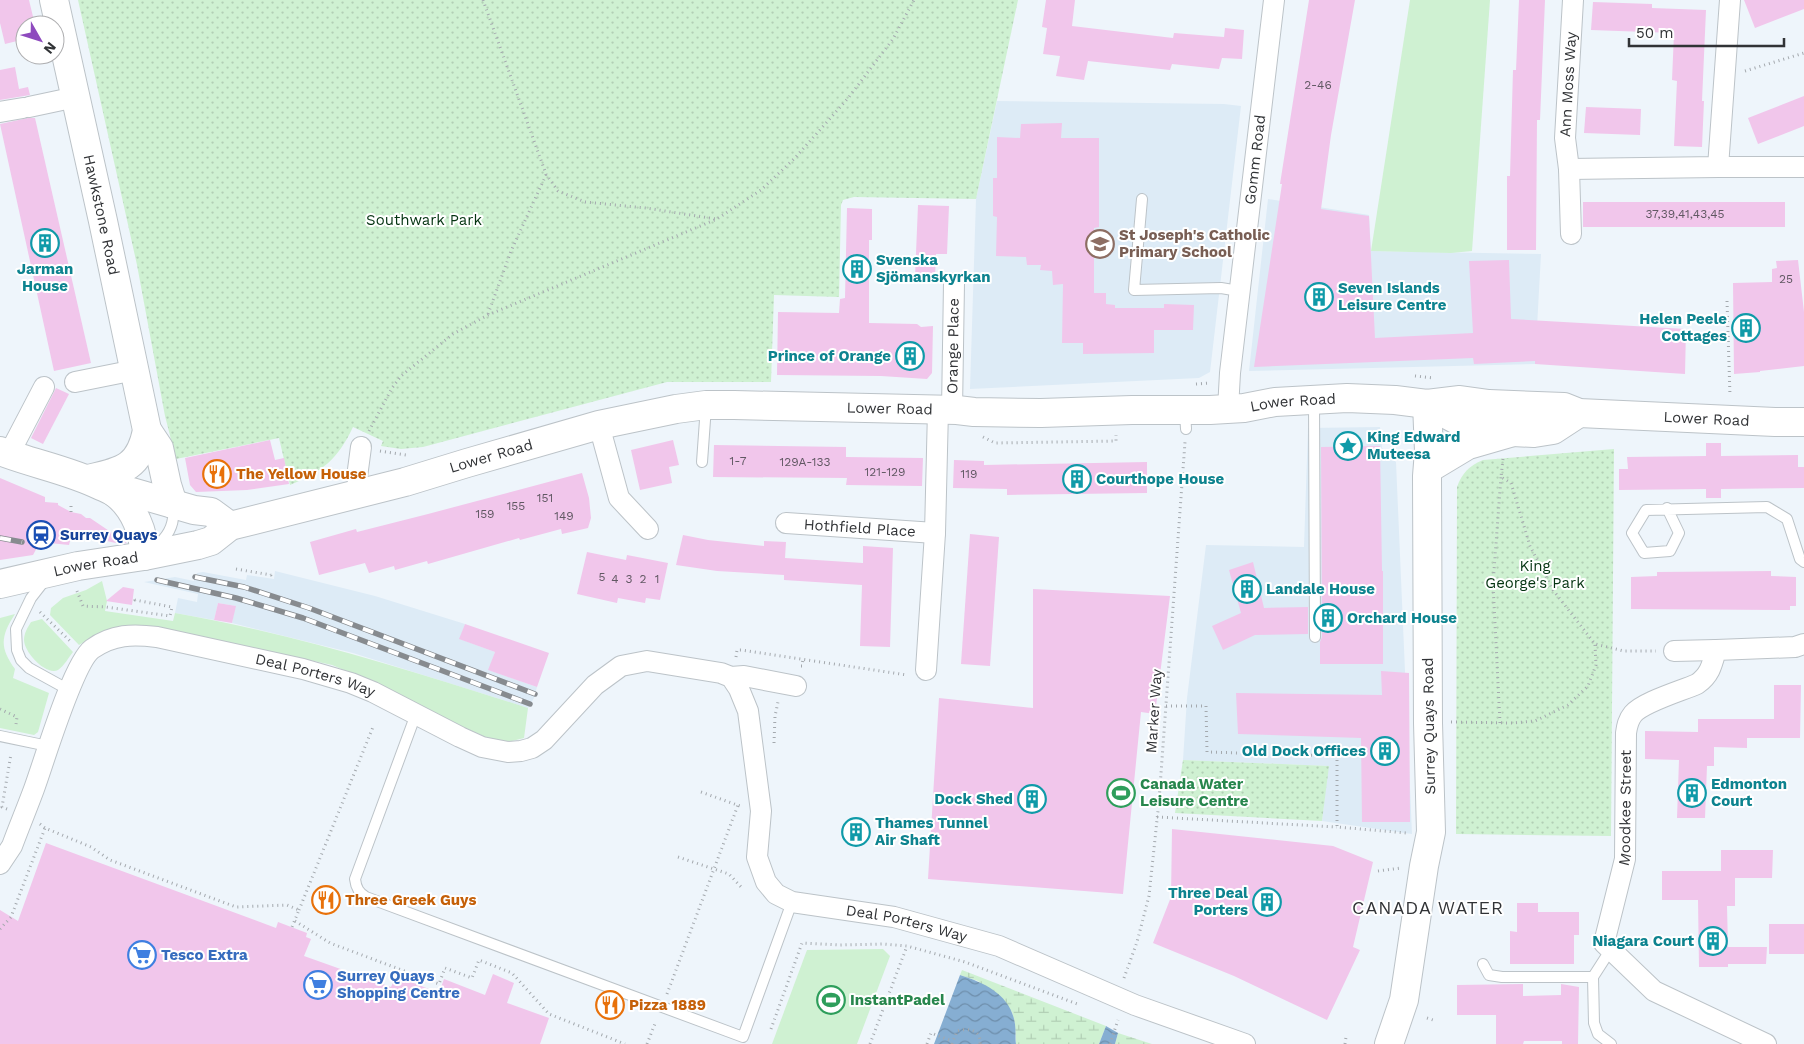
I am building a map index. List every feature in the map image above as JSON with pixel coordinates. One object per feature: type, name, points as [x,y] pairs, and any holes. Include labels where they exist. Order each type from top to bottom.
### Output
[{"type":"main road","name":"Hawkstone Road","points":[[54,0],[147,430],[144,446],[138,457],[128,466],[88,480]]},
{"type":"main road","name":"Lower Road","points":[[0,584],[67,579],[154,548],[211,541],[230,526],[405,482],[467,462],[599,425],[650,413],[706,406],[832,406],[1041,413],[1132,410],[1186,420],[1228,409],[1275,402],[1314,398],[1347,398],[1395,400],[1427,404],[1460,400],[1489,404],[1564,407],[1580,413],[1804,422]]},
{"type":"main road","points":[[1427,404],[1457,420],[1495,426],[1508,442]]},
{"type":"main road","name":"Surrey Quays Road","points":[[1389,1044],[1404,1000],[1424,866],[1431,832],[1428,723],[1427,404]]},
{"type":"main road","points":[[1428,470],[1468,445],[1508,442],[1534,433],[1553,430],[1580,413]]},
{"type":"main road","name":"Hawkstone Road","points":[[147,430],[159,448],[173,504]]},
{"type":"main road","points":[[4,453],[88,480],[115,492],[132,513],[145,544],[154,548]]},
{"type":"main road","points":[[115,492],[128,491],[194,510],[211,512],[230,526]]},
{"type":"street","name":"Gomm Road","points":[[1228,409],[1239,291],[1274,0]]},
{"type":"street","name":"Ann Moss Way","points":[[1571,234],[1565,138],[1573,0]]},
{"type":"street","points":[[1718,167],[1730,0]]},
{"type":"street","points":[[0,112],[76,97]]},
{"type":"street","points":[[1568,169],[1804,167]]},
{"type":"street","name":"Orange Place","points":[[945,410],[954,283]]},
{"type":"street","points":[[75,382],[135,370]]},
{"type":"street","points":[[4,453],[44,387]]},
{"type":"street","name":"Hothfield Place","points":[[920,673],[935,533],[945,410]]},
{"type":"street","points":[[599,425],[619,498],[648,529]]},
{"type":"street","points":[[361,447],[358,477],[361,493]]},
{"type":"street","name":"Hothfield Place","points":[[786,522],[935,533]]},
{"type":"street","name":"Deal Porters Way","points":[[0,864],[12,846],[69,690],[86,654],[111,638],[135,635],[157,637],[303,669],[351,683],[373,692],[482,747],[496,751],[521,751],[532,748],[544,740],[595,685],[621,666],[647,661],[697,668],[721,673],[731,678],[743,695],[748,711],[761,811],[758,857],[766,882],[776,894],[792,902],[894,918],[999,946],[1135,1005],[1245,1044]]},
{"type":"street","points":[[1674,650],[1795,647],[1804,644]]},
{"type":"street","name":"Moodkee Street","points":[[1611,949],[1604,943],[1625,859],[1626,733],[1628,722],[1631,716],[1643,706],[1697,684],[1705,678],[1711,670],[1716,650]]},
{"type":"street","name":"Deal Porters Way","points":[[731,678],[744,676],[798,676]]},
{"type":"street","points":[[1611,949],[1654,991],[1766,1044]]},
{"type":"lane","points":[[1142,199],[1134,290],[1221,288],[1239,291]]},
{"type":"lane","points":[[1314,398],[1316,637]]},
{"type":"lane","points":[[702,462],[706,406]]},
{"type":"lane","points":[[154,548],[169,534],[174,511],[173,504]]},
{"type":"lane","points":[[1667,508],[1680,533],[1670,551],[1644,554],[1632,534],[1646,510],[1667,508],[1767,507],[1788,519],[1800,559],[1804,562]]},
{"type":"lane","points":[[67,579],[47,577],[31,598],[16,629],[15,639],[21,660],[30,668],[69,690]]},
{"type":"lane","points":[[416,714],[355,879],[359,893],[366,898],[743,1037],[792,902]]},
{"type":"lane","points":[[0,736],[48,746]]},
{"type":"lane","points":[[1611,949],[1593,978],[1594,1023],[1598,1034],[1611,1044]]},
{"type":"lane","points":[[1483,964],[1489,975],[1502,977],[1593,978]]},
{"type":"path","points":[[483,0],[546,174],[558,191],[585,202],[646,208],[717,219]]},
{"type":"path","points":[[412,455],[393,454],[361,447],[392,388],[402,376],[453,334],[488,315],[717,219],[761,190],[795,158],[849,97],[888,46],[914,0]]},
{"type":"path","points":[[1725,77],[1804,53]]},
{"type":"path","points":[[488,315],[511,251],[546,174]]},
{"type":"path","points":[[1727,301],[1730,396]]},
{"type":"path","points":[[1196,384],[1216,383]]},
{"type":"path","name":"Marker Way","points":[[1123,980],[1137,942],[1149,896],[1166,706],[1186,420]]},
{"type":"path","points":[[995,443],[1116,442],[1116,438]]},
{"type":"path","points":[[1500,723],[1493,584],[1500,477],[1508,442]]},
{"type":"path","points":[[1428,723],[1535,721],[1568,704],[1588,686],[1596,665],[1594,644],[1553,590],[1530,546],[1511,483],[1500,477]]},
{"type":"path","points":[[70,512],[72,506]]},
{"type":"path","points":[[236,569],[271,575],[272,571]]},
{"type":"path","points":[[67,579],[83,606],[106,607],[170,616],[172,607],[135,600],[136,596]]},
{"type":"path","points":[[37,611],[42,613],[73,644]]},
{"type":"path","points":[[1594,644],[1624,651],[1674,650]]},
{"type":"path","points":[[740,658],[736,658],[737,650],[920,673]]},
{"type":"path","points":[[798,676],[803,658]]},
{"type":"path","points":[[1166,706],[1206,706],[1207,752],[1337,756],[1337,827]]},
{"type":"path","points":[[0,709],[17,717],[16,729]]},
{"type":"path","points":[[292,927],[373,726]]},
{"type":"path","points":[[11,811],[2,807],[12,751]]},
{"type":"path","points":[[647,1044],[738,805],[701,792]]},
{"type":"path","points":[[1157,817],[1409,833]]},
{"type":"path","points":[[0,930],[11,917],[45,828],[91,847],[110,860],[236,907],[287,905],[300,910]]},
{"type":"path","points":[[678,858],[729,874],[743,889]]},
{"type":"path","points":[[295,921],[330,942],[439,984],[445,968],[472,978],[479,960],[512,973],[550,1014],[625,1044]]},
{"type":"path","points":[[771,1029],[802,943],[907,946],[965,962],[1082,1006]]},
{"type":"path","points":[[870,1044],[907,946]]},
{"type":"path","points":[[1114,1018],[1126,1023]]},
{"type":"path","points":[[1427,1018],[1433,1020]]},
{"type":"path","points":[[1110,1044],[1118,1020]]},
{"type":"path","points":[[927,1044],[931,1033],[952,1042],[957,1031],[967,1029],[976,1032],[980,1038],[980,1044]]},
{"type":"path","points":[[1345,1044],[1346,1037]]},
{"type":"shaded area","name":"St Joseph's Catholic Primary School","points":[[997,101],[1224,104],[1241,106],[1210,372],[1199,378],[970,389],[976,199]]},
{"type":"shaded area","name":"Seven Islands Leisure Centre","points":[[1268,199],[1369,215],[1371,251],[1541,254],[1535,364],[1249,371]]},
{"type":"shaded area","points":[[1380,427],[1382,448],[1396,462],[1412,834],[1322,821],[1328,766],[1183,760],[1187,698],[1206,545],[1304,547],[1308,428]]},
{"type":"shaded area","points":[[275,571],[375,596],[465,624],[460,639],[495,652],[489,670],[537,687],[534,698],[528,708],[353,653],[232,623],[235,606],[218,603],[214,620],[175,613],[178,598],[197,602],[198,594],[144,582],[175,577],[194,581],[197,573],[203,572],[246,580],[247,575],[274,579]]},
{"type":"green space","name":"Southwark Park","points":[[78,0],[1018,0],[976,199],[854,197],[843,200],[841,205],[839,297],[774,295],[771,382],[667,382],[423,447],[401,449],[381,446],[383,441],[353,427],[341,448],[328,463],[311,475],[290,485],[279,438],[176,459],[165,416],[137,265]]},
{"type":"green space","points":[[1410,0],[1490,0],[1472,251],[1451,253],[1371,251]]},
{"type":"green space","name":"King George's Park","points":[[1614,449],[1611,836],[1456,834],[1457,487],[1459,482],[1467,470],[1483,460]]},
{"type":"green space","points":[[102,581],[107,601],[105,611],[173,621],[175,613],[265,632],[353,654],[528,708],[524,738],[508,742],[485,737],[454,724],[375,683],[332,665],[172,630],[135,626],[124,627],[102,633],[79,645],[50,615],[51,608],[63,598],[86,590]]},
{"type":"green space","points":[[15,614],[4,636],[4,648],[15,669],[13,678],[49,693],[38,732],[34,735],[0,728],[0,618]]},
{"type":"green space","points":[[42,619],[73,652],[58,670],[48,670],[36,662],[25,645],[26,630],[31,622]]},
{"type":"green space","points":[[1183,760],[1329,766],[1322,821],[1175,813]]},
{"type":"green space","name":"InstantPadel","points":[[883,949],[890,956],[857,1044],[772,1044],[807,950]]},
{"type":"green space","points":[[962,970],[1106,1026],[1099,1044],[1016,1044],[1012,1012],[978,981],[960,975]]},
{"type":"green space","points":[[1118,1033],[1152,1044],[1115,1044]]},
{"type":"water","points":[[960,975],[987,986],[1008,1005],[1013,1014],[1016,1044],[934,1044]]},
{"type":"water","points":[[1106,1026],[1118,1033],[1115,1044],[1099,1044]]},
{"type":"building","points":[[0,0],[29,0],[33,15],[15,15],[15,42],[5,44],[0,23]]},
{"type":"building","points":[[1046,0],[1075,0],[1072,26],[1173,38],[1174,33],[1224,37],[1225,28],[1244,30],[1242,59],[1222,58],[1219,69],[1172,64],[1170,70],[1088,61],[1084,80],[1056,76],[1060,56],[1043,54],[1047,28],[1042,27]]},
{"type":"building","points":[[1309,0],[1355,0],[1331,135],[1321,209],[1369,216],[1375,338],[1473,333],[1469,261],[1509,260],[1511,319],[1686,329],[1685,374],[1535,364],[1535,361],[1474,364],[1473,358],[1254,367]]},
{"type":"building","points":[[1519,0],[1545,0],[1540,120],[1537,120],[1536,250],[1507,250],[1507,176],[1510,176],[1513,70],[1516,70]]},
{"type":"building","points":[[1744,0],[1804,0],[1804,9],[1755,28]]},
{"type":"building","points":[[1593,2],[1652,4],[1652,8],[1706,10],[1702,147],[1674,146],[1677,81],[1672,80],[1674,33],[1591,30]]},
{"type":"building","points":[[15,67],[19,89],[28,87],[30,95],[0,100],[0,70]]},
{"type":"building","points":[[1804,96],[1804,126],[1758,144],[1748,118]]},
{"type":"building","points":[[1586,107],[1641,109],[1640,135],[1584,133]]},
{"type":"building","name":"Jarman House","points":[[35,118],[91,363],[54,371],[0,124]]},
{"type":"building","points":[[1062,123],[1061,138],[1099,138],[1099,227],[1094,228],[1094,293],[1106,293],[1106,304],[1115,305],[1115,308],[1164,308],[1164,304],[1194,305],[1193,330],[1154,330],[1154,353],[1083,354],[1083,343],[1062,343],[1063,284],[1053,285],[1052,271],[1040,270],[1041,265],[1027,265],[1026,257],[996,256],[997,217],[993,216],[993,178],[997,178],[997,137],[1020,138],[1021,124]]},
{"type":"building","points":[[1583,202],[1785,202],[1785,227],[1583,227]]},
{"type":"building","points":[[918,205],[949,206],[947,254],[936,254],[935,278],[915,277]]},
{"type":"building","points":[[847,208],[872,209],[872,240],[869,240],[869,323],[917,324],[921,327],[933,326],[932,373],[927,379],[881,376],[777,375],[778,312],[839,313],[840,299],[845,298]]},
{"type":"building","points":[[1798,260],[1804,312],[1804,366],[1734,374],[1733,283],[1772,282],[1772,269],[1777,268],[1776,261]]},
{"type":"building","points":[[56,388],[69,394],[43,444],[31,438]]},
{"type":"building","name":"The Yellow House","points":[[270,440],[275,460],[284,458],[289,484],[247,490],[196,492],[190,485],[185,458]]},
{"type":"building","points":[[673,440],[679,465],[669,467],[672,483],[640,490],[631,450]]},
{"type":"building","points":[[1706,443],[1721,443],[1721,456],[1798,455],[1798,467],[1804,467],[1804,488],[1721,489],[1721,498],[1706,498],[1706,489],[1619,490],[1619,469],[1628,469],[1627,457],[1706,456]]},
{"type":"building","points":[[714,445],[846,447],[846,457],[923,458],[922,486],[846,485],[847,478],[713,477]]},
{"type":"building","points":[[1380,446],[1383,664],[1320,664],[1320,642],[1322,637],[1321,447]]},
{"type":"building","name":"Courthope House","points":[[954,460],[984,461],[984,465],[1147,462],[1147,493],[1007,495],[1007,489],[953,488]]},
{"type":"building","points":[[582,473],[589,498],[591,518],[588,528],[562,534],[561,529],[520,540],[519,538],[428,564],[427,561],[395,570],[394,566],[369,573],[365,563],[319,575],[310,542],[356,529],[357,532],[428,514]]},
{"type":"building","points":[[0,478],[45,497],[45,502],[58,503],[58,505],[71,512],[90,518],[127,543],[120,544],[72,533],[69,545],[40,542],[33,555],[0,560]]},
{"type":"building","points":[[970,534],[999,537],[990,666],[961,664]]},
{"type":"building","points":[[683,535],[708,540],[764,546],[764,541],[786,542],[785,558],[863,563],[863,546],[893,548],[890,647],[860,646],[862,585],[784,580],[784,575],[717,571],[676,565]]},
{"type":"building","points":[[587,552],[626,560],[627,555],[668,563],[660,600],[646,598],[645,603],[618,598],[617,603],[577,594]]},
{"type":"building","name":"Landale House","points":[[1253,562],[1264,608],[1308,607],[1308,634],[1255,635],[1223,650],[1212,626],[1241,613],[1229,570]]},
{"type":"building","points":[[1771,571],[1771,576],[1796,577],[1796,606],[1790,606],[1790,610],[1631,609],[1631,577],[1657,576],[1657,572]]},
{"type":"building","points":[[123,587],[134,589],[132,605],[106,601]]},
{"type":"building","name":"Dock Shed","points":[[1033,589],[1170,596],[1155,714],[1141,712],[1123,894],[928,879],[939,698],[1033,708]]},
{"type":"building","points":[[218,603],[236,606],[232,623],[214,620]]},
{"type":"building","points":[[465,624],[549,653],[537,687],[488,670],[495,652],[459,639]]},
{"type":"building","name":"Old Dock Offices","points":[[1381,671],[1409,673],[1410,822],[1362,822],[1361,738],[1238,734],[1236,693],[1382,695]]},
{"type":"building","points":[[1774,685],[1801,685],[1800,738],[1747,738],[1747,748],[1714,747],[1714,766],[1707,766],[1705,818],[1677,818],[1679,760],[1645,759],[1645,731],[1698,732],[1698,719],[1774,719]]},
{"type":"building","name":"Three Deal Porters","points":[[1172,829],[1333,846],[1373,862],[1353,947],[1360,950],[1327,1020],[1234,976],[1153,943],[1171,897]]},
{"type":"building","points":[[46,843],[276,928],[278,922],[307,933],[306,937],[311,939],[304,956],[391,987],[396,976],[439,993],[444,979],[485,995],[493,974],[514,983],[507,1003],[549,1018],[540,1044],[0,1044],[0,910],[18,921]]},
{"type":"building","points":[[1721,850],[1773,850],[1772,878],[1735,878],[1735,906],[1727,906],[1728,947],[1767,947],[1766,964],[1728,964],[1728,967],[1699,967],[1698,900],[1662,900],[1662,871],[1721,871]]},
{"type":"building","points":[[1517,903],[1538,903],[1538,912],[1579,912],[1579,935],[1574,935],[1574,964],[1510,964],[1510,931],[1517,932]]},
{"type":"building","points":[[1769,924],[1804,924],[1804,954],[1769,954]]},
{"type":"building","points":[[1523,984],[1523,996],[1561,995],[1561,984],[1579,987],[1578,1044],[1562,1044],[1562,1041],[1524,1041],[1523,1044],[1496,1044],[1496,1015],[1457,1015],[1457,985]]},
{"type":"railway","points":[[0,538],[22,542]]},
{"type":"railway","points":[[195,577],[244,587],[309,608],[535,694]]},
{"type":"railway","points":[[157,580],[236,598],[303,618],[530,704]]},
{"type":"place","name":"Jarman House","points":[[45,243]]},
{"type":"place","name":"St Joseph's Catholic Primary School","points":[[1100,244]]},
{"type":"place","name":"Svenska Sjömanskyrkan","points":[[857,269]]},
{"type":"place","name":"Seven Islands Leisure Centre","points":[[1319,297]]},
{"type":"place","name":"Helen Peele Cottages","points":[[1746,328]]},
{"type":"place","name":"Prince of Orange","points":[[910,356]]},
{"type":"place","name":"King Edward Muteesa","points":[[1348,446]]},
{"type":"place","name":"The Yellow House","points":[[217,474]]},
{"type":"place","name":"Courthope House","points":[[1077,479]]},
{"type":"place","name":"Surrey Quays","points":[[41,535]]},
{"type":"place","name":"Landale House","points":[[1247,589]]},
{"type":"place","name":"Orchard House","points":[[1328,618]]},
{"type":"place","name":"Old Dock Offices","points":[[1385,751]]},
{"type":"place","name":"Canada Water Leisure Centre","points":[[1121,793]]},
{"type":"place","name":"Edmonton Court","points":[[1692,793]]},
{"type":"place","name":"Dock Shed","points":[[1032,799]]},
{"type":"place","name":"Thames Tunnel Air Shaft","points":[[856,832]]},
{"type":"place","name":"Three Greek Guys","points":[[326,900]]},
{"type":"place","name":"Three Deal Porters","points":[[1267,902]]},
{"type":"place","name":"Niagara Court","points":[[1713,941]]},
{"type":"place","name":"Tesco Extra","points":[[142,955]]},
{"type":"place","name":"Surrey Quays Shopping Centre","points":[[318,985]]},
{"type":"place","name":"InstantPadel","points":[[831,1000]]},
{"type":"place","name":"Pizza 1889","points":[[610,1005]]},
{"type":"district","name":"CANADA WATER","points":[[1428,908]]}]
